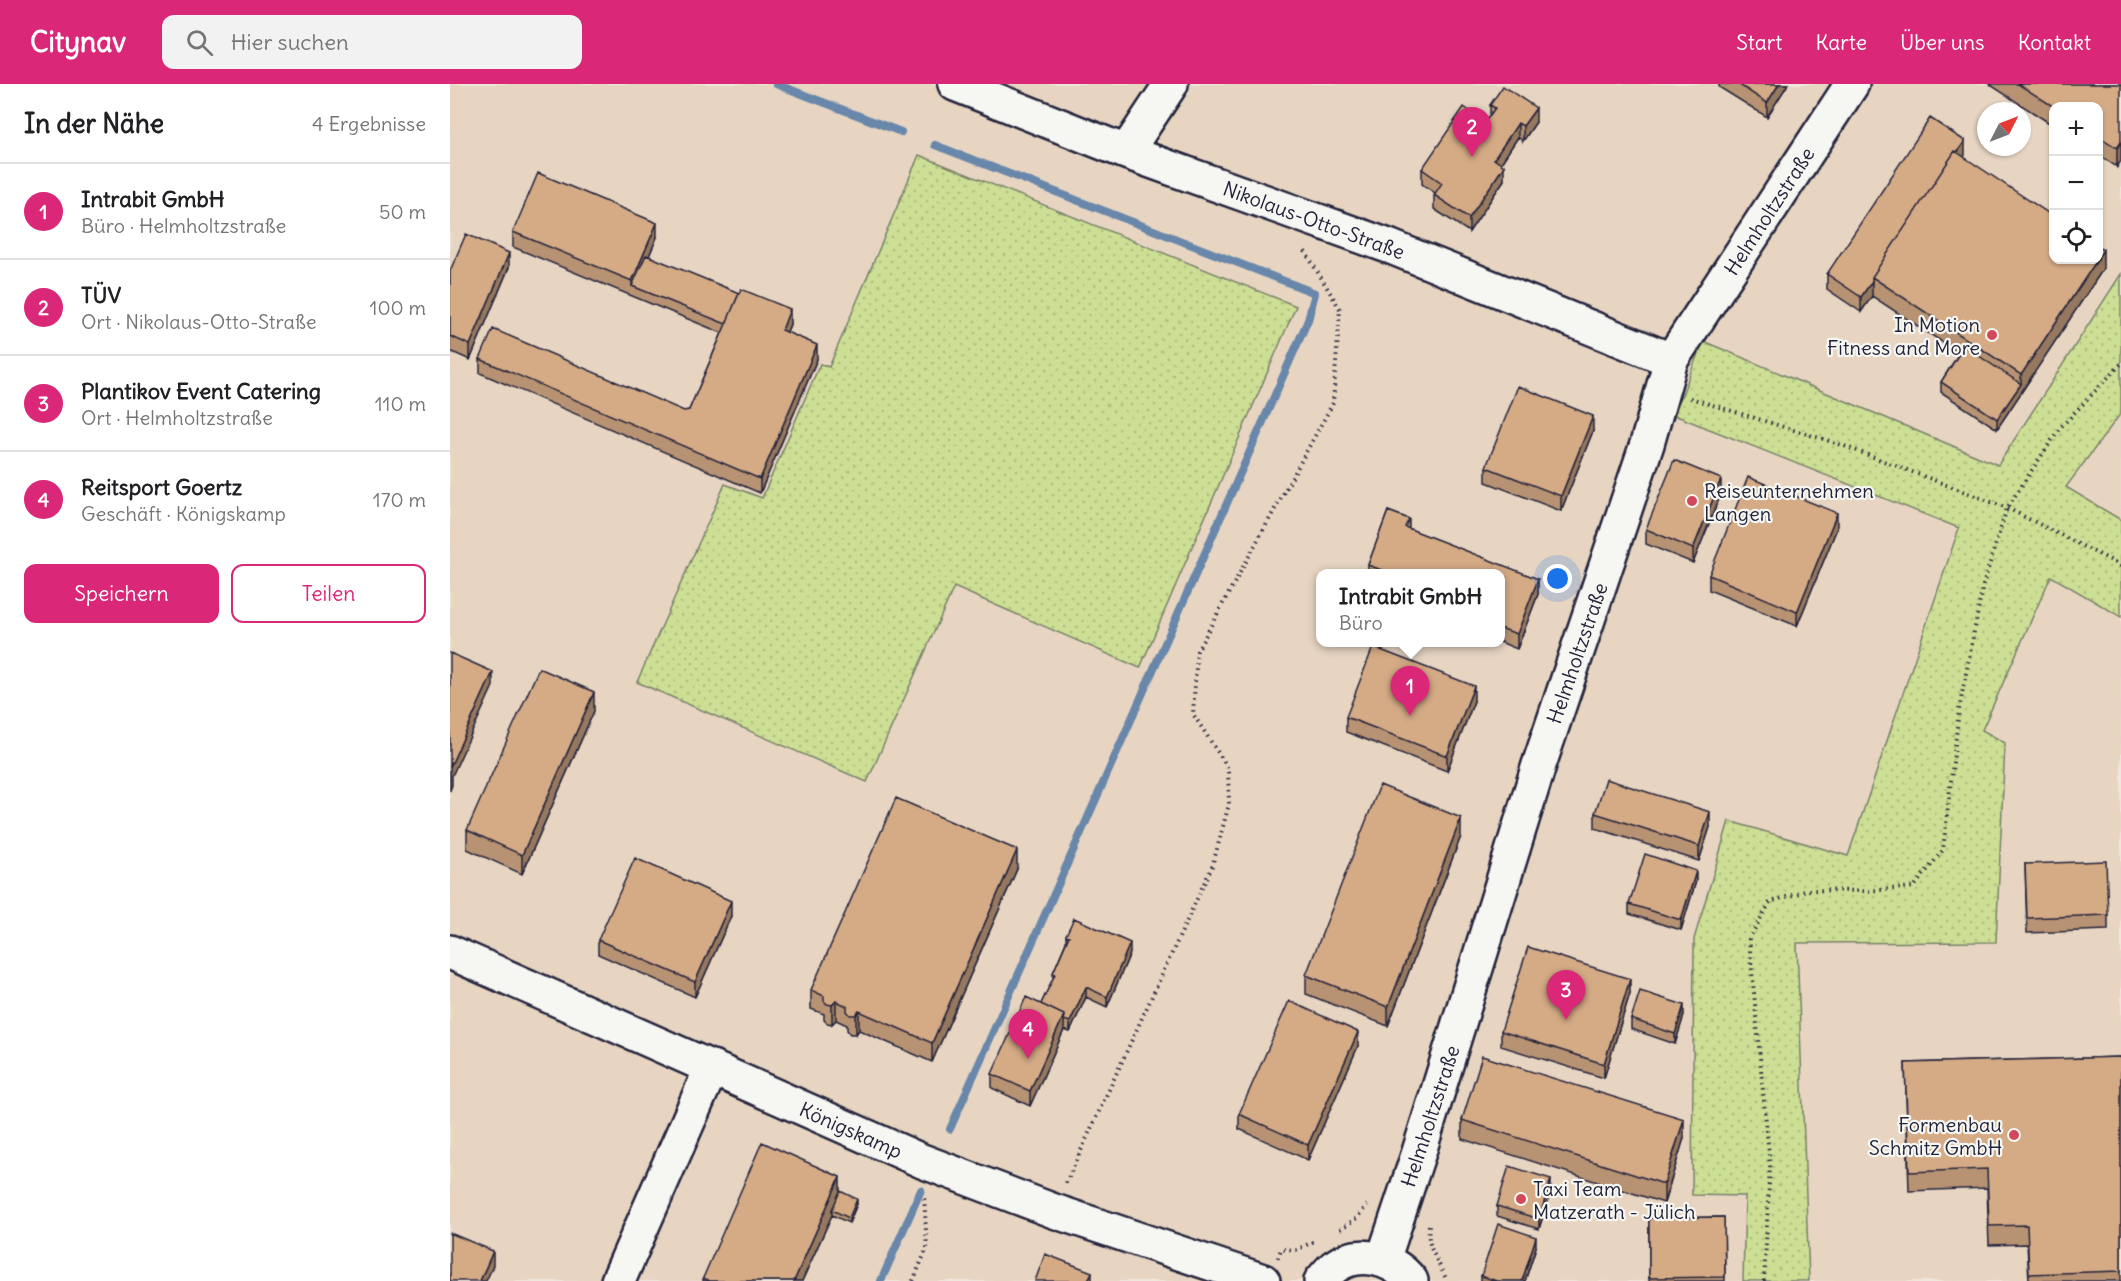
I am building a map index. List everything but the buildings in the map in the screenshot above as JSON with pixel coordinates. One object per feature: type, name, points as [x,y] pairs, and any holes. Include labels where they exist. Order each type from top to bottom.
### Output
[{"type":"street","name":"Nikolaus-Otto-Straße","points":[[955,84],[1126,152],[1391,247],[1667,375]]},
{"type":"street","points":[[1126,152],[1171,84]]},
{"type":"street","name":"Helmholtzstraße","points":[[1383,1260],[1419,1152],[1539,765],[1647,444],[1667,375],[1852,84]]},
{"type":"street","name":"Königskamp","points":[[450,952],[922,1161],[1054,1211],[1263,1281]]},
{"type":"street","points":[[618,1281],[712,1067]]},
{"type":"street","points":[[1321,1281],[1334,1267],[1352,1259],[1370,1257],[1389,1262],[1404,1272],[1411,1281]]},
{"type":"path","points":[[1054,1211],[1213,864],[1229,804],[1228,768],[1193,714],[1197,651],[1333,403],[1340,309],[1301,245],[1290,211]]},
{"type":"path","points":[[1764,1281],[1770,1166],[1749,939],[1770,902],[1808,890],[1867,891],[1914,887],[1943,850],[1959,710],[1983,585],[2007,507],[2059,429],[2121,364]]},
{"type":"path","points":[[1667,375],[1839,444],[2007,507],[2116,563],[2121,568]]},
{"type":"path","points":[[913,1281],[927,1248],[922,1161]]},
{"type":"path","points":[[1430,1225],[1427,1237],[1430,1248],[1447,1281]]},
{"type":"shaded area","points":[[450,84],[2121,84],[2121,1281],[450,1281]]},
{"type":"green space","points":[[919,155],[1296,306],[1140,668],[954,587],[867,782],[637,682],[725,484],[762,498],[820,364],[829,367]]},
{"type":"green space","points":[[2121,274],[2121,413],[2066,487],[2121,520],[2121,617],[2051,576],[1982,730],[2005,743],[1996,942],[1797,943],[1809,1281],[1743,1281],[1745,1196],[1692,1195],[1694,939],[1729,821],[1848,856],[1959,528],[1674,415],[1703,341],[1998,465]]},
{"type":"waterway","points":[[776,84],[901,132]]},
{"type":"waterway","points":[[935,145],[1315,293],[1308,320],[950,1129]]},
{"type":"waterway","points":[[881,1281],[921,1190]]},
{"type":"place","name":"TÜV","points":[[1472,157]]},
{"type":"place","name":"In Motion Fitness and More","points":[[1992,335]]},
{"type":"place","name":"Reiseunternehmen Langen","points":[[1692,501]]},
{"type":"place","name":"Intrabit GmbH","points":[[1410,716]]},
{"type":"place","name":"Plantikov Event Catering","points":[[1566,1020]]},
{"type":"place","name":"Reitsport Goertz","points":[[1028,1059]]},
{"type":"place","name":"Formenbau Schmitz GmbH","points":[[2014,1135]]},
{"type":"place","name":"Taxi Team Matzerath - Jülich","points":[[1521,1199]]}]
